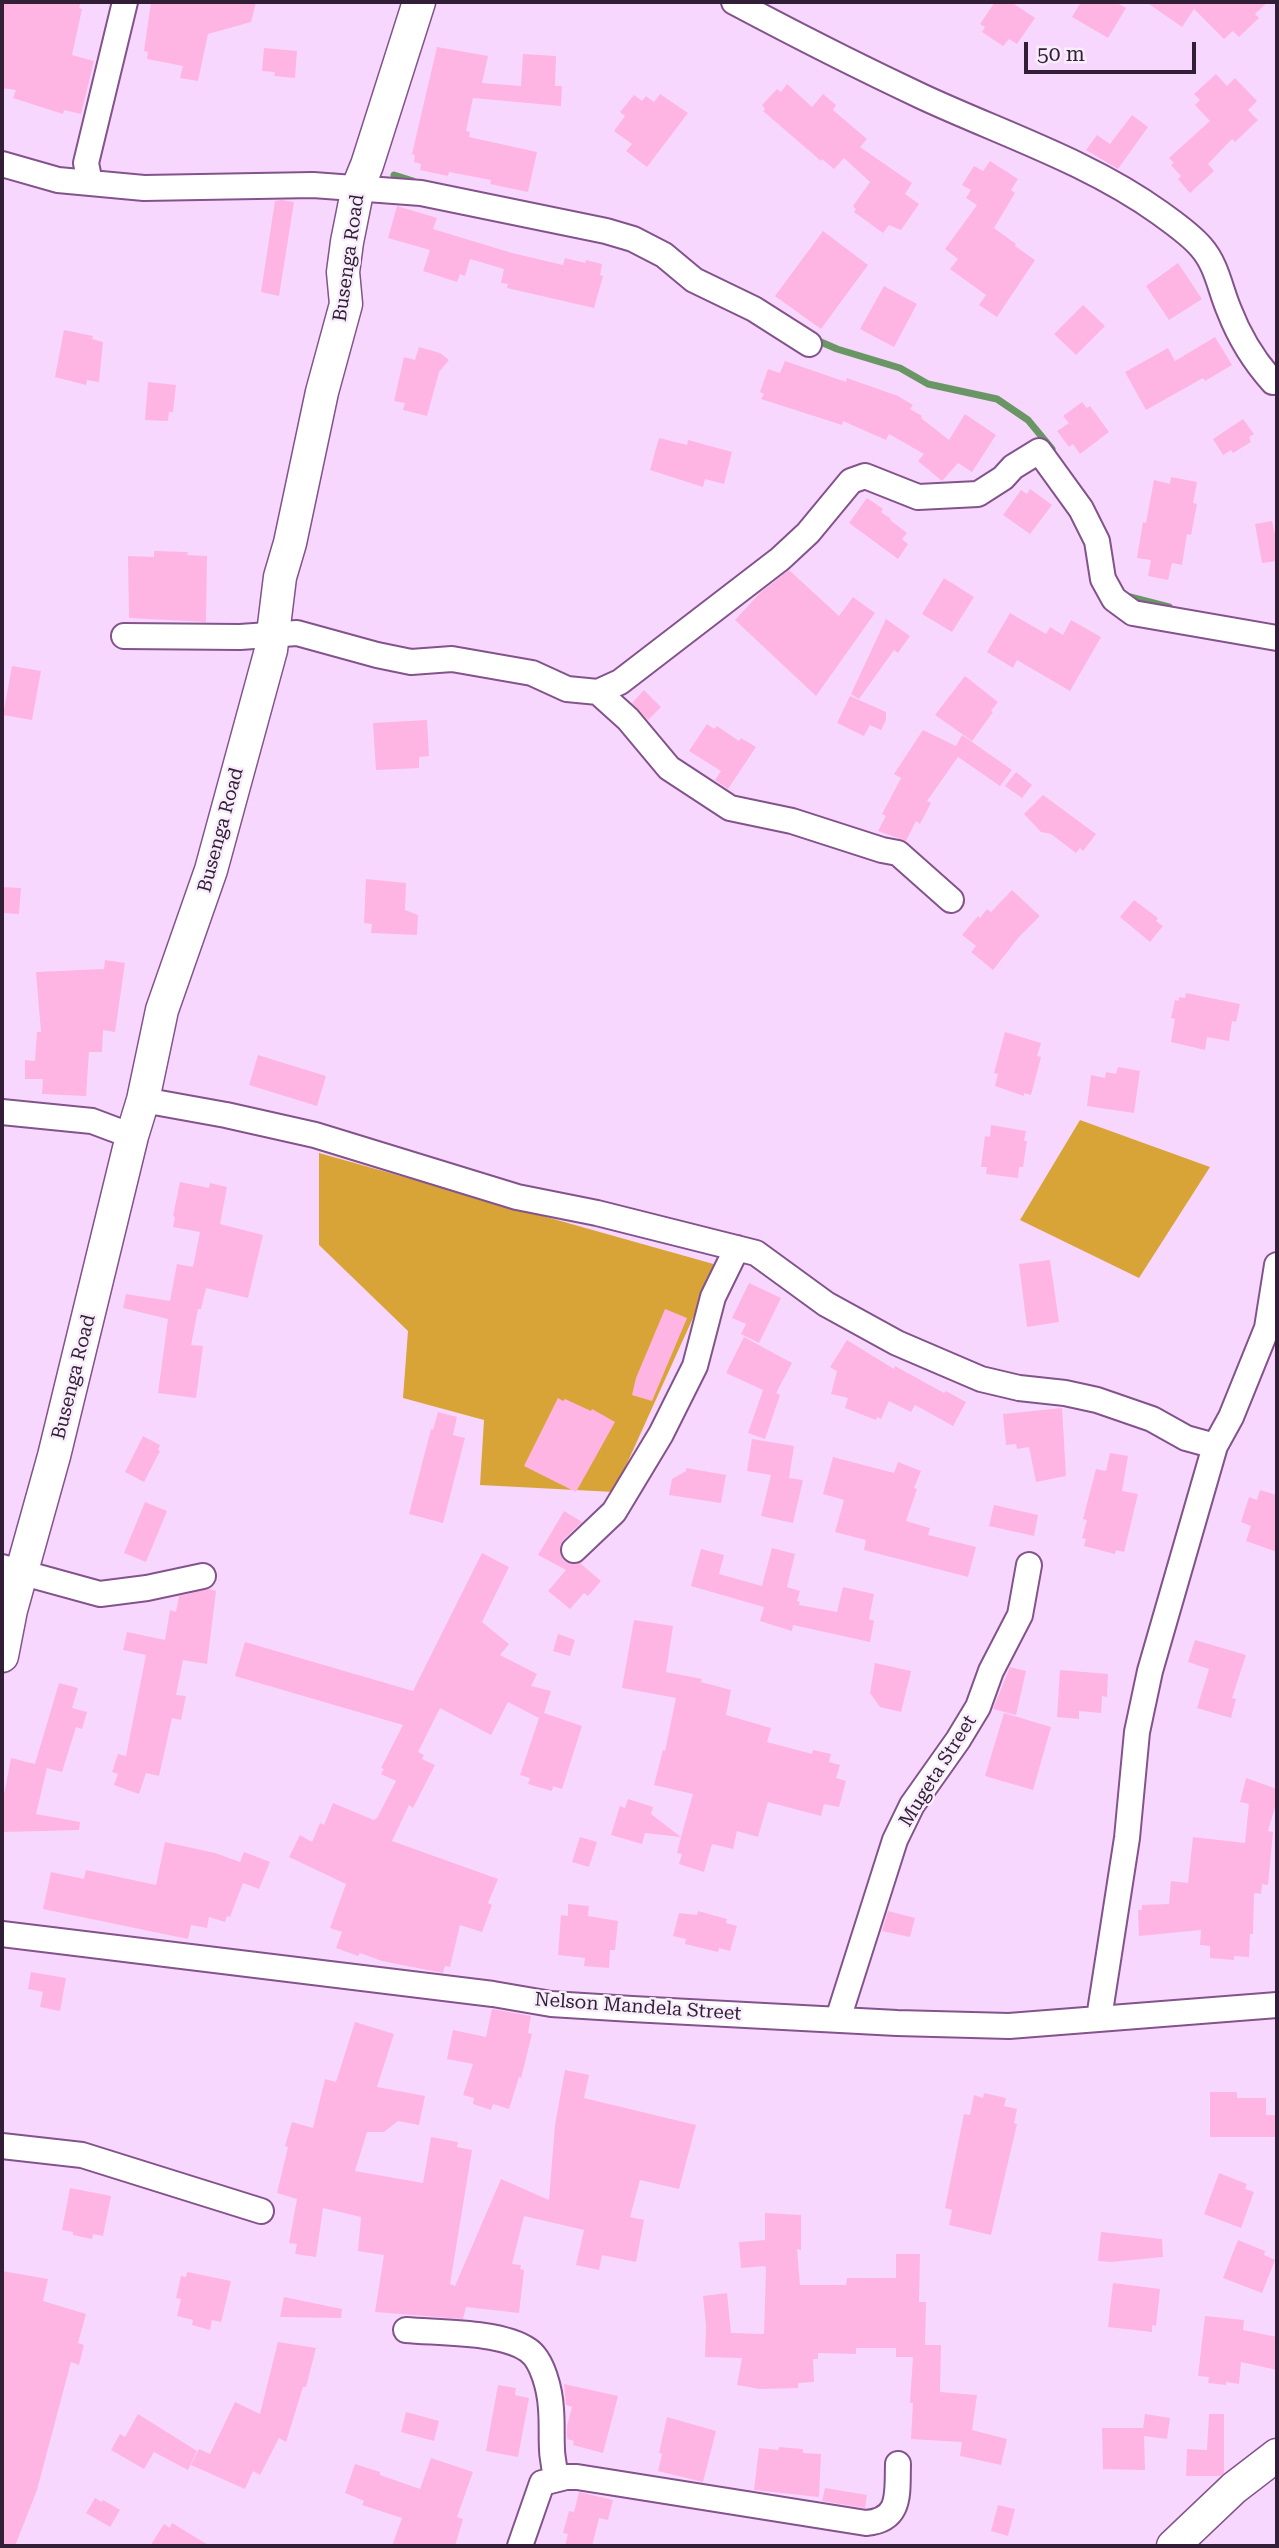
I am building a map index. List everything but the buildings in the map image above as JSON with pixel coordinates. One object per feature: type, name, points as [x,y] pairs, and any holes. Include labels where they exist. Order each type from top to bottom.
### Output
[{"type":"street","points":[[90,183],[86,163],[125,2]]},
{"type":"street","name":"Busenga Road","points":[[2,1656],[12,1569],[54,1456],[143,1100],[162,1010],[211,870],[271,650],[280,577],[290,543],[322,392],[346,304],[343,272],[358,187],[419,2]]},
{"type":"street","points":[[734,2],[923,97],[1089,170],[1140,198],[1202,248],[1216,272],[1229,310],[1242,336],[1259,366],[1273,382]]},
{"type":"street","points":[[2,164],[58,180],[144,188],[243,184],[313,185],[421,193],[606,231],[633,239],[664,255],[694,280],[754,309],[809,344]]},
{"type":"street","points":[[124,636],[297,633],[411,662],[452,659],[474,661],[532,673],[567,689],[598,692],[620,682],[780,559],[808,533],[851,481],[865,476],[918,497],[978,494],[1039,450],[1081,509],[1097,541],[1103,579],[1114,599],[1133,613],[1277,638]]},
{"type":"street","points":[[598,692],[628,719],[669,768],[730,808],[792,821],[898,853],[951,900]]},
{"type":"street","points":[[143,1100],[314,1135],[517,1197],[597,1213],[756,1253],[826,1304],[897,1343],[981,1379],[1097,1400],[1152,1419],[1186,1438],[1215,1446]]},
{"type":"street","points":[[2,1112],[92,1121],[132,1136]]},
{"type":"street","points":[[574,1550],[614,1512],[661,1434],[695,1366],[713,1297],[737,1248]]},
{"type":"street","points":[[1099,2018],[1120,1886],[1133,1791],[1137,1732],[1144,1695],[1215,1446],[1272,1329],[1277,1265]]},
{"type":"street","name":"Mugeta Street","points":[[838,2019],[895,1840],[912,1805],[978,1707],[991,1671],[1020,1615],[1029,1565]]},
{"type":"street","points":[[12,1569],[100,1594],[147,1588],[203,1576]]},
{"type":"street","name":"Nelson Mandela Street","points":[[2,1934],[493,1994],[551,2004],[1009,2026],[1277,2005]]},
{"type":"street","points":[[2,2146],[82,2155],[261,2211]]},
{"type":"street","points":[[406,2330],[471,2334],[527,2349],[536,2358],[545,2379],[551,2407],[551,2460],[557,2479]]},
{"type":"street","points":[[1173,2546],[1234,2488],[1277,2455]]},
{"type":"street","points":[[520,2546],[542,2483],[557,2479],[577,2477],[866,2523],[880,2522],[892,2513],[897,2493],[898,2464]]},
{"type":"shaded area","points":[[1080,1120],[1210,1167],[1139,1278],[1020,1220]]},
{"type":"shaded area","points":[[319,1153],[717,1265],[614,1492],[480,1485],[484,1420],[403,1398],[408,1331],[319,1245]]},
{"type":"waterway","points":[[394,175],[413,181]]},
{"type":"waterway","points":[[814,339],[837,349],[900,368],[928,384],[997,399],[1028,420],[1052,449]]},
{"type":"waterway","points":[[1126,596],[1169,607]]}]
